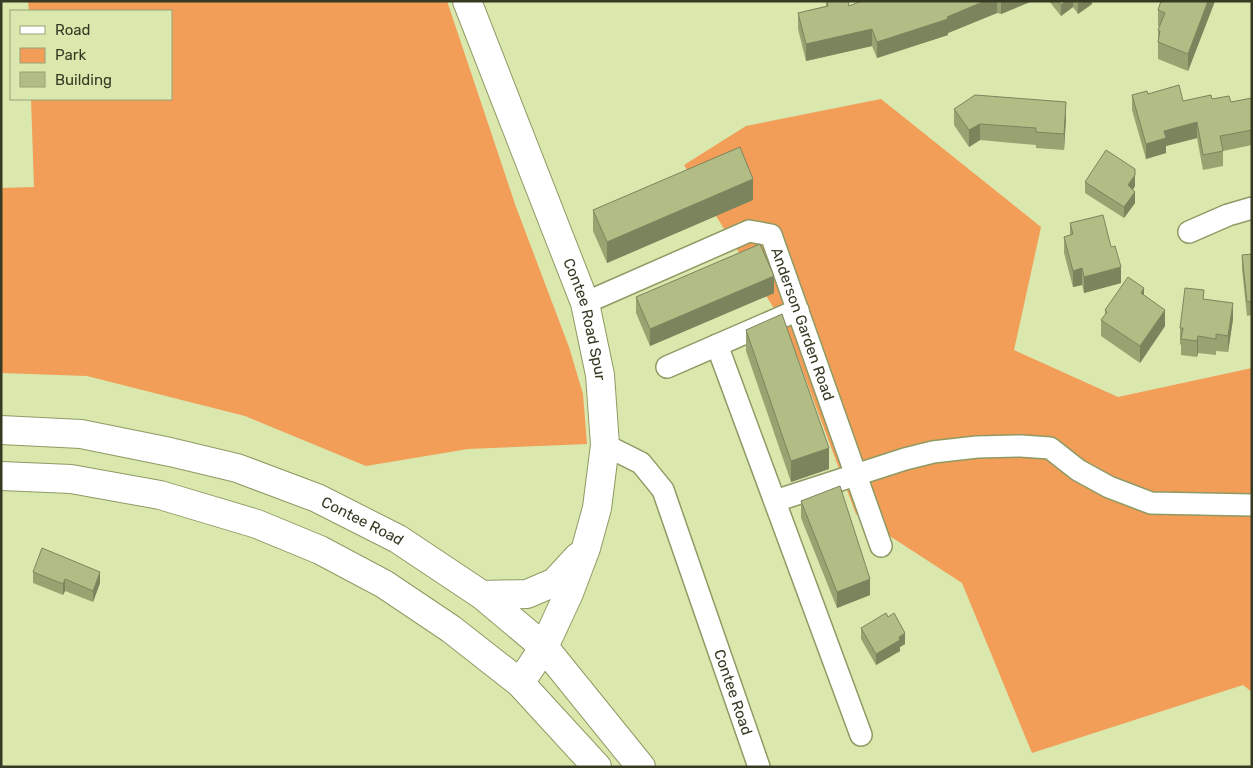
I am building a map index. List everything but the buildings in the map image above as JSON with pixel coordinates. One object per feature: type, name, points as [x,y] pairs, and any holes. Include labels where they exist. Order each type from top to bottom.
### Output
[{"type":"street","name":"Contee Road Spur","points":[[467,1],[585,303],[600,375],[605,445],[597,508],[586,548],[569,593],[544,646],[520,683]]},
{"type":"street","points":[[1189,232],[1228,215],[1252,208]]},
{"type":"street","name":"Anderson Garden Road","points":[[585,303],[749,231],[771,235],[881,546]]},
{"type":"street","points":[[667,367],[798,310]]},
{"type":"street","points":[[717,345],[861,734]]},
{"type":"street","name":"Contee Road","points":[[1,430],[81,434],[237,468],[317,498],[398,539],[482,595],[544,646],[641,767]]},
{"type":"street","name":"Contee Road","points":[[605,445],[641,463],[663,490],[759,767]]},
{"type":"street","points":[[775,501],[904,459],[933,452],[977,447],[1021,446],[1050,448],[1078,470],[1109,487],[1151,503],[1252,505]]},
{"type":"street","points":[[1,476],[71,480],[160,495],[257,524],[320,550],[384,584],[451,629],[520,683],[597,767]]},
{"type":"street","points":[[482,595],[527,594],[555,582],[586,548]]},
{"type":"green space","points":[[28,1],[447,1],[516,207],[569,347],[583,394],[587,444],[468,449],[366,466],[245,416],[87,376],[1,373],[1,188],[34,187],[31,100],[172,100],[172,10],[29,10]]},
{"type":"green space","points":[[881,99],[1041,227],[1014,350],[1118,397],[1252,368],[1252,692],[1243,685],[1032,753],[962,583],[856,514],[787,329],[684,165],[746,126]]}]
